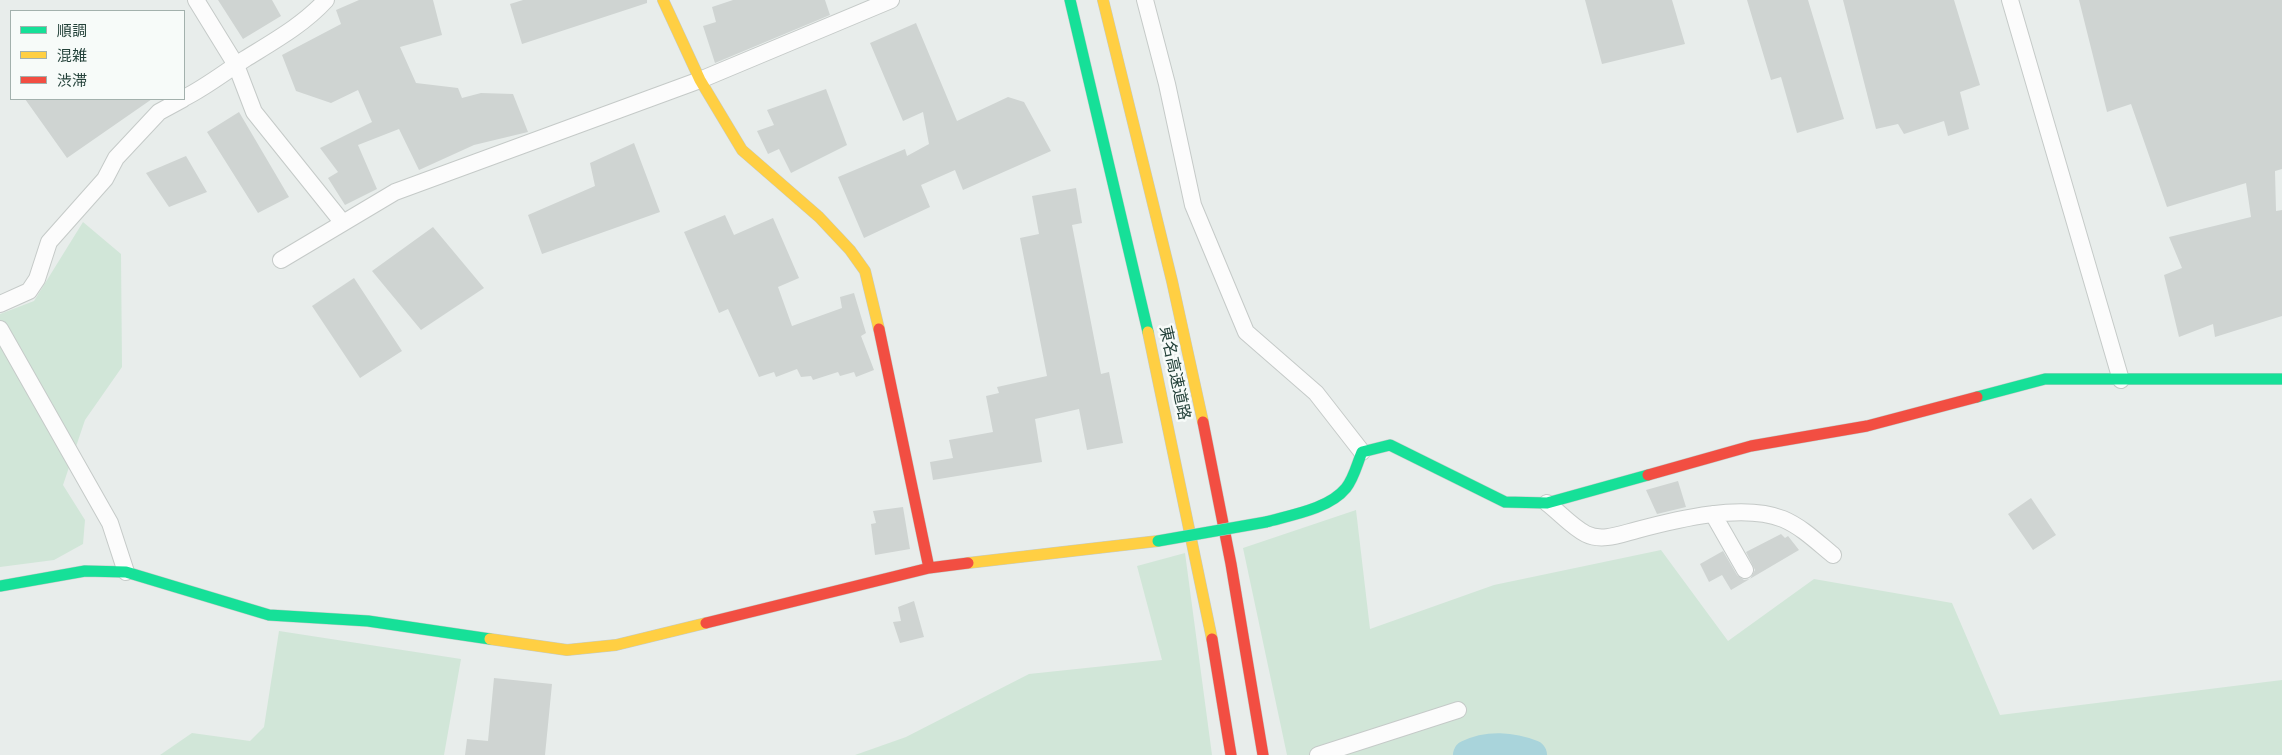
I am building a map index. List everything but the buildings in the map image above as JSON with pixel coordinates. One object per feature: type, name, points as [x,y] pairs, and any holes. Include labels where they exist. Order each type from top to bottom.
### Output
[{"type":"main road","points":[[663,0],[700,80],[742,150],[819,217],[850,250],[865,272],[888,365],[929,568]]},
{"type":"main road","name":"東名高速道路","points":[[1070,0],[1136,274],[1199,570],[1224,701],[1231,755]]},
{"type":"main road","name":"東名高速道路","points":[[1103,0],[1170,276],[1231,557],[1263,755]]},
{"type":"main road","points":[[0,586],[85,571],[126,572],[270,615],[368,621],[567,650],[616,645],[929,568],[1158,541],[1266,522],[1304,512],[1342,492],[1352,478],[1362,452],[1390,445],[1424,464],[1505,502],[1547,502],[1751,446],[1867,426],[2045,379],[2282,379]]},
{"type":"street","points":[[196,0],[236,66],[254,112],[343,223]]},
{"type":"street","points":[[185,98],[216,81],[308,19],[326,0]]},
{"type":"street","points":[[281,260],[395,192],[700,80],[891,0]]},
{"type":"street","points":[[1145,0],[1167,84],[1193,205],[1246,332],[1316,393],[1362,452]]},
{"type":"street","points":[[2010,0],[2121,380]]},
{"type":"street","points":[[0,304],[29,291],[37,279],[49,242],[105,179],[116,158],[158,112],[181,100]]},
{"type":"street","points":[[0,329],[110,523],[126,572]]},
{"type":"street","points":[[1547,502],[1586,534],[1607,538],[1676,519],[1714,514],[1763,513],[1785,520],[1805,532],[1833,555]]},
{"type":"street","points":[[1714,514],[1745,570]]},
{"type":"street","points":[[1318,755],[1458,710]]},
{"type":"green space","points":[[83,222],[121,254],[122,367],[85,420],[63,485],[85,520],[83,544],[54,560],[0,567],[0,314],[34,301]]},
{"type":"green space","points":[[1356,510],[1370,629],[1494,585],[1661,550],[1728,641],[1814,579],[1952,603],[2000,715],[2282,680],[2282,755],[1287,755],[1243,548]]},
{"type":"green space","points":[[1185,553],[1212,755],[855,755],[906,737],[1029,674],[1162,660],[1137,566]]},
{"type":"green space","points":[[279,631],[461,659],[444,755],[160,755],[192,733],[250,741],[264,727]]},
{"type":"waterway","points":[[1468,755],[1492,748],[1516,750],[1532,755]]},
{"type":"traffic: fast","points":[[1070,0],[1148,332]]},
{"type":"traffic: fast","points":[[1977,397],[2045,379],[2282,379]]},
{"type":"traffic: fast","points":[[1266,522],[1298,514],[1330,501],[1339,495],[1349,484],[1362,452],[1390,445],[1505,502],[1547,503],[1648,475]]},
{"type":"traffic: fast","points":[[1158,541],[1266,522]]},
{"type":"traffic: fast","points":[[0,586],[85,571],[126,572],[269,615],[368,621],[490,639]]},
{"type":"traffic: slow","points":[[663,0],[700,80],[742,150],[819,217],[850,250],[865,271],[879,329]]},
{"type":"traffic: slow","points":[[1103,0],[1172,281],[1203,422]]},
{"type":"traffic: slow","points":[[1148,332],[1212,639]]},
{"type":"traffic: slow","points":[[968,563],[1158,541]]},
{"type":"traffic: slow","points":[[490,639],[567,650],[616,645],[706,623]]},
{"type":"traffic: jam","points":[[879,329],[929,568]]},
{"type":"traffic: jam","points":[[1648,475],[1751,446],[1867,426],[1977,397]]},
{"type":"traffic: jam","points":[[1203,422],[1231,564],[1263,755]]},
{"type":"traffic: jam","points":[[706,623],[929,568],[968,563]]},
{"type":"traffic: jam","points":[[1212,639],[1231,755]]}]
